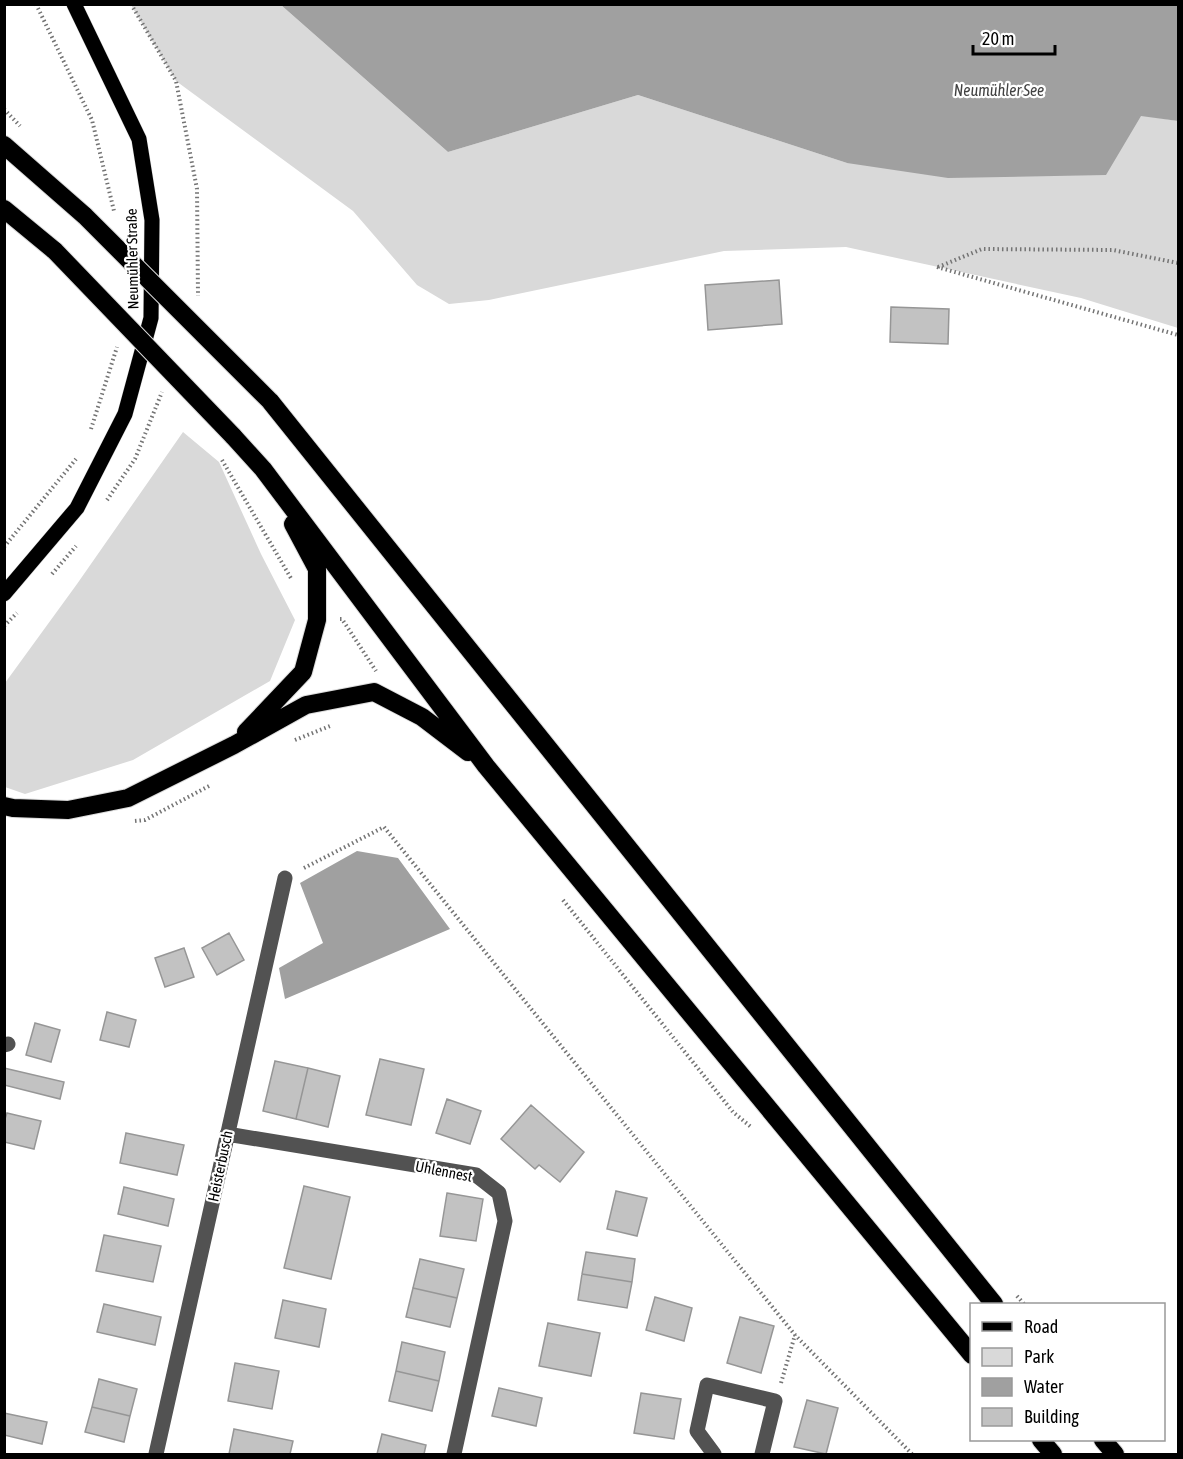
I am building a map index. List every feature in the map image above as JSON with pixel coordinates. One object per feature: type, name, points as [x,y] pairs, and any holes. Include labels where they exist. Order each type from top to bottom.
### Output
[{"type":"highway","points":[[6,145],[85,216],[270,401],[992,1303]]},
{"type":"highway","points":[[4,209],[55,251],[263,470],[486,766],[970,1353]]},
{"type":"highway","points":[[234,745],[303,672],[317,620],[317,569],[263,470]]},
{"type":"highway","points":[[4,806],[68,810],[128,798],[234,745],[306,705],[374,692],[422,717],[486,766]]},
{"type":"highway","points":[[1042,1441],[1053,1455]]},
{"type":"highway","points":[[1104,1441],[1115,1455]]},
{"type":"main road","name":"Neumühler Straße","points":[[4,594],[77,508],[125,414],[152,318],[152,220],[139,139],[74,4]]},
{"type":"street","name":"Heisterbusch","points":[[156,1455],[285,878]]},
{"type":"street","name":"Uhlennest","points":[[227,1134],[476,1175],[499,1193],[505,1221],[454,1455]]},
{"type":"street","points":[[714,1455],[697,1431],[707,1385],[775,1401],[762,1455]]},
{"type":"path","points":[[131,4],[176,81]]},
{"type":"path","points":[[1179,263],[1113,250],[982,249],[937,267],[1179,335]]},
{"type":"path","points":[[286,745],[337,723]]},
{"type":"path","points":[[134,822],[145,820],[215,782]]},
{"type":"path","points":[[285,878],[384,827],[795,1335],[911,1454]]},
{"type":"path","points":[[563,899],[734,1112],[759,1133]]},
{"type":"path","points":[[775,1401],[795,1335]]},
{"type":"green space","points":[[131,5],[281,5],[448,152],[638,95],[847,163],[1141,115],[1178,121],[1178,328],[1081,298],[846,247],[724,251],[489,300],[449,304],[417,285],[353,211],[176,81]]},
{"type":"green space","points":[[183,432],[219,462],[261,554],[295,620],[270,681],[133,760],[25,794],[5,787],[5,683]]},
{"type":"water","name":"Neumühler See","points":[[281,5],[1178,5],[1178,121],[1141,116],[1106,175],[948,178],[847,163],[638,95],[448,152]]},
{"type":"water","points":[[357,851],[398,858],[450,929],[285,999],[279,968],[323,943],[300,883]]},
{"type":"building","points":[[779,280],[782,324],[708,330],[705,285]]},
{"type":"building","points":[[891,307],[949,309],[948,344],[890,342]]},
{"type":"building","points":[[229,933],[244,960],[217,975],[202,948]]},
{"type":"building","points":[[184,948],[194,977],[165,987],[155,958]]},
{"type":"building","points":[[107,1012],[136,1020],[129,1047],[100,1040]]},
{"type":"building","points":[[35,1023],[60,1030],[51,1062],[26,1055]]},
{"type":"building","points":[[380,1059],[424,1069],[411,1125],[366,1115]]},
{"type":"building","points":[[275,1061],[308,1068],[296,1119],[263,1111]]},
{"type":"building","points":[[4,1068],[64,1082],[60,1099],[4,1085]]},
{"type":"building","points":[[308,1068],[340,1076],[328,1127],[296,1119]]},
{"type":"building","points":[[447,1099],[481,1111],[470,1144],[436,1133]]},
{"type":"building","points":[[531,1105],[584,1152],[560,1182],[539,1165],[535,1169],[501,1139]]},
{"type":"building","points":[[7,1113],[41,1121],[34,1149],[4,1142],[4,1122]]},
{"type":"building","points":[[126,1133],[184,1145],[177,1175],[120,1163]]},
{"type":"building","points":[[304,1186],[350,1197],[331,1279],[284,1268]]},
{"type":"building","points":[[124,1187],[174,1199],[168,1226],[118,1214]]},
{"type":"building","points":[[616,1191],[647,1198],[637,1236],[607,1229]]},
{"type":"building","points":[[447,1193],[483,1199],[476,1241],[440,1236]]},
{"type":"building","points":[[104,1235],[161,1246],[153,1282],[96,1271]]},
{"type":"building","points":[[586,1252],[635,1259],[632,1282],[582,1274]]},
{"type":"building","points":[[420,1259],[464,1269],[457,1298],[413,1288]]},
{"type":"building","points":[[582,1274],[632,1282],[627,1308],[578,1300]]},
{"type":"building","points":[[413,1288],[457,1298],[450,1327],[406,1317]]},
{"type":"building","points":[[655,1297],[692,1308],[684,1341],[646,1330]]},
{"type":"building","points":[[283,1300],[326,1309],[319,1347],[275,1338]]},
{"type":"building","points":[[104,1304],[161,1317],[155,1345],[97,1332]]},
{"type":"building","points":[[740,1317],[774,1326],[761,1373],[727,1363]]},
{"type":"building","points":[[548,1323],[600,1333],[591,1376],[539,1366]]},
{"type":"building","points":[[402,1342],[445,1352],[439,1381],[396,1371]]},
{"type":"building","points":[[235,1363],[279,1371],[272,1409],[228,1401]]},
{"type":"building","points":[[396,1371],[439,1381],[432,1411],[389,1401]]},
{"type":"building","points":[[99,1379],[137,1389],[130,1416],[92,1407]]},
{"type":"building","points":[[499,1388],[542,1398],[536,1426],[492,1416]]},
{"type":"building","points":[[641,1393],[681,1399],[674,1439],[634,1433]]},
{"type":"building","points":[[807,1400],[838,1408],[826,1454],[794,1447]]},
{"type":"building","points":[[92,1407],[130,1416],[124,1442],[85,1432]]},
{"type":"building","points":[[4,1413],[47,1422],[42,1444],[4,1435]]},
{"type":"building","points":[[234,1429],[293,1441],[290,1454],[229,1454]]},
{"type":"building","points":[[382,1434],[426,1445],[424,1454],[377,1454]]}]
